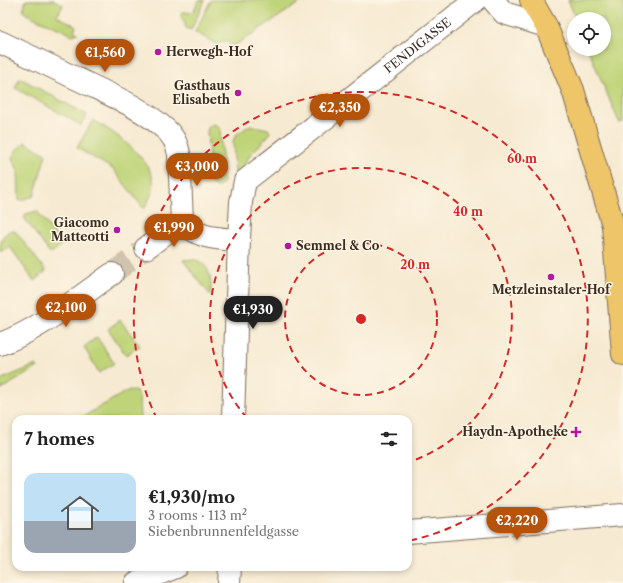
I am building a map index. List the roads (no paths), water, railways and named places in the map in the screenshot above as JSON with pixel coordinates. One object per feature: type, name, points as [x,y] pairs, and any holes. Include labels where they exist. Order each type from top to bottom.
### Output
[{"type":"main road","points":[[531,0],[546,26],[573,90],[613,225],[623,354]]},
{"type":"street","name":"FENDIGASSE","points":[[234,415],[239,240],[241,202],[245,181],[476,0]]},
{"type":"street","points":[[493,0],[504,12],[546,26]]},
{"type":"street","points":[[0,42],[109,94],[136,108],[164,127],[173,136],[177,144],[179,154],[182,221],[190,230],[196,233],[218,238],[239,240]]},
{"type":"street","points":[[146,248],[182,221]]},
{"type":"street","points":[[0,344],[50,318],[112,274]]},
{"type":"street","points":[[412,532],[623,515]]},
{"type":"street","points":[[136,583],[166,571]]},
{"type":"street","points":[[229,583],[230,571]]},
{"type":"tunnel","points":[[112,274],[146,248]]},
{"type":"place","name":"Herwegh-Hof","points":[[158,52]]},
{"type":"place","name":"Gasthaus Elisabeth","points":[[238,93]]},
{"type":"place","name":"Giacomo Matteotti","points":[[117,230]]},
{"type":"place","name":"Semmel & Co","points":[[288,246]]},
{"type":"place","name":"Metzleinstaler-Hof","points":[[551,277]]},
{"type":"place","name":"Haydn-Apotheke","points":[[576,432]]}]
